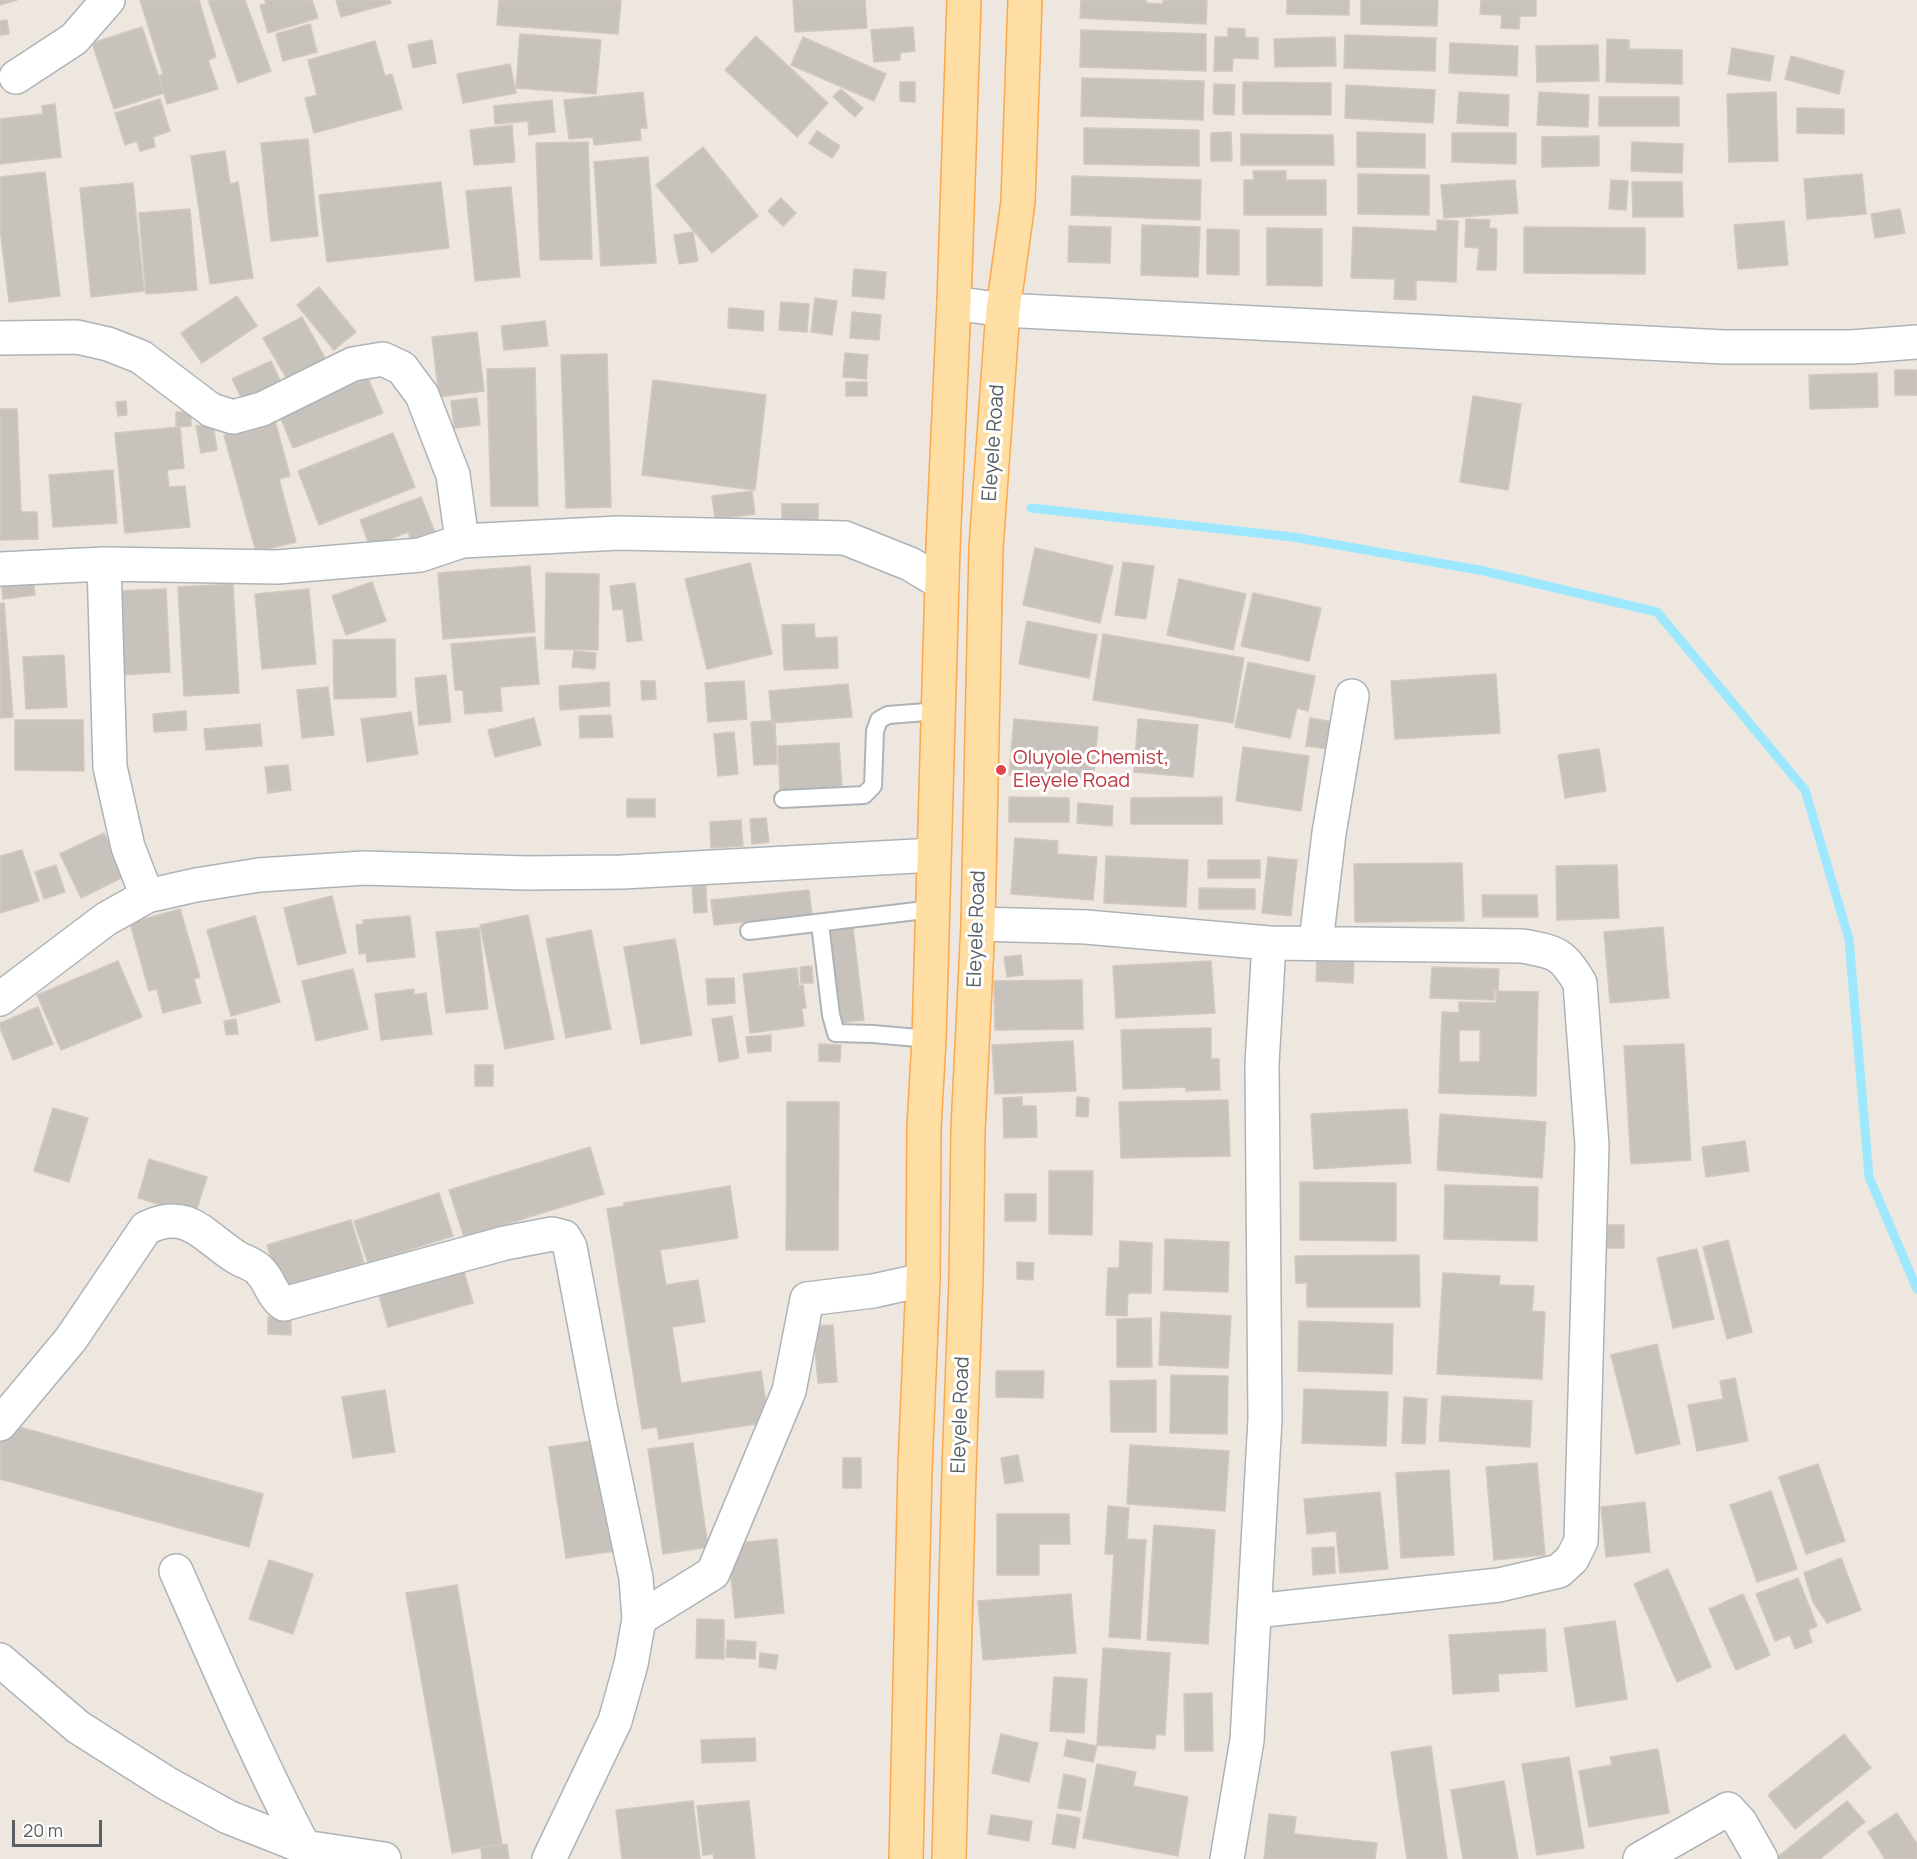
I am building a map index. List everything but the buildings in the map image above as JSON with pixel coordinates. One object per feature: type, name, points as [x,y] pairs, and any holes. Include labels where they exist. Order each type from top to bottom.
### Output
[{"type":"main road","points":[[906,1859],[915,1468],[923,1280],[924,1128],[929,1039],[943,547],[964,0]]},
{"type":"main road","name":"Eleyele Road","points":[[955,1858],[958,1470],[966,1281],[968,1130],[978,924],[986,548],[1003,310],[1018,202],[1025,0]]},
{"type":"street","points":[[16,77],[74,39],[108,0]]},
{"type":"street","points":[[954,303],[1003,310],[1724,347],[1851,347],[1917,342]]},
{"type":"street","points":[[0,338],[77,337],[108,344],[141,357],[211,410],[233,417],[262,409],[353,364],[383,359],[402,368],[422,395],[453,475],[462,541]]},
{"type":"street","points":[[0,569],[104,564],[277,567],[420,555],[462,541],[619,533],[845,538],[910,564],[942,583]]},
{"type":"street","points":[[104,564],[110,767],[128,846],[147,896]]},
{"type":"street","points":[[1316,942],[1329,833],[1352,696]]},
{"type":"street","points":[[0,999],[106,919],[147,896],[259,875],[364,868],[527,873],[622,872],[934,855]]},
{"type":"street","points":[[978,924],[1086,927],[1269,943],[1522,946],[1552,951],[1569,965],[1580,983],[1592,1145],[1581,1541],[1572,1559],[1558,1571],[1499,1585],[1255,1611]]},
{"type":"street","points":[[1227,1859],[1247,1740],[1265,1419],[1262,1064],[1269,943]]},
{"type":"street","points":[[0,1424],[71,1339],[146,1228],[155,1224],[168,1221],[183,1222],[198,1228],[235,1256],[258,1268],[270,1282],[277,1299],[284,1304],[505,1243],[552,1234],[564,1237],[570,1247],[636,1578],[639,1619],[631,1664],[615,1721],[549,1859]]},
{"type":"street","points":[[639,1619],[713,1573],[789,1391],[807,1299],[873,1291],[923,1280]]},
{"type":"street","points":[[176,1571],[255,1748],[304,1847]]},
{"type":"street","points":[[0,1660],[78,1727],[166,1783],[228,1817],[304,1847],[384,1859]]},
{"type":"street","points":[[1640,1859],[1728,1809],[1740,1822],[1761,1859]]},
{"type":"lane","points":[[783,799],[864,795],[873,786],[875,731],[879,720],[888,715],[939,711]]},
{"type":"lane","points":[[749,931],[933,909]]},
{"type":"lane","points":[[820,924],[831,1016],[836,1033],[929,1039]]},
{"type":"waterway","points":[[1031,508],[1293,537],[1484,571],[1657,612],[1805,790],[1849,939],[1869,1177],[1917,1289]]},
{"type":"place","name":"Oluyole Chemist, Eleyele Road","points":[[1001,770]]}]
